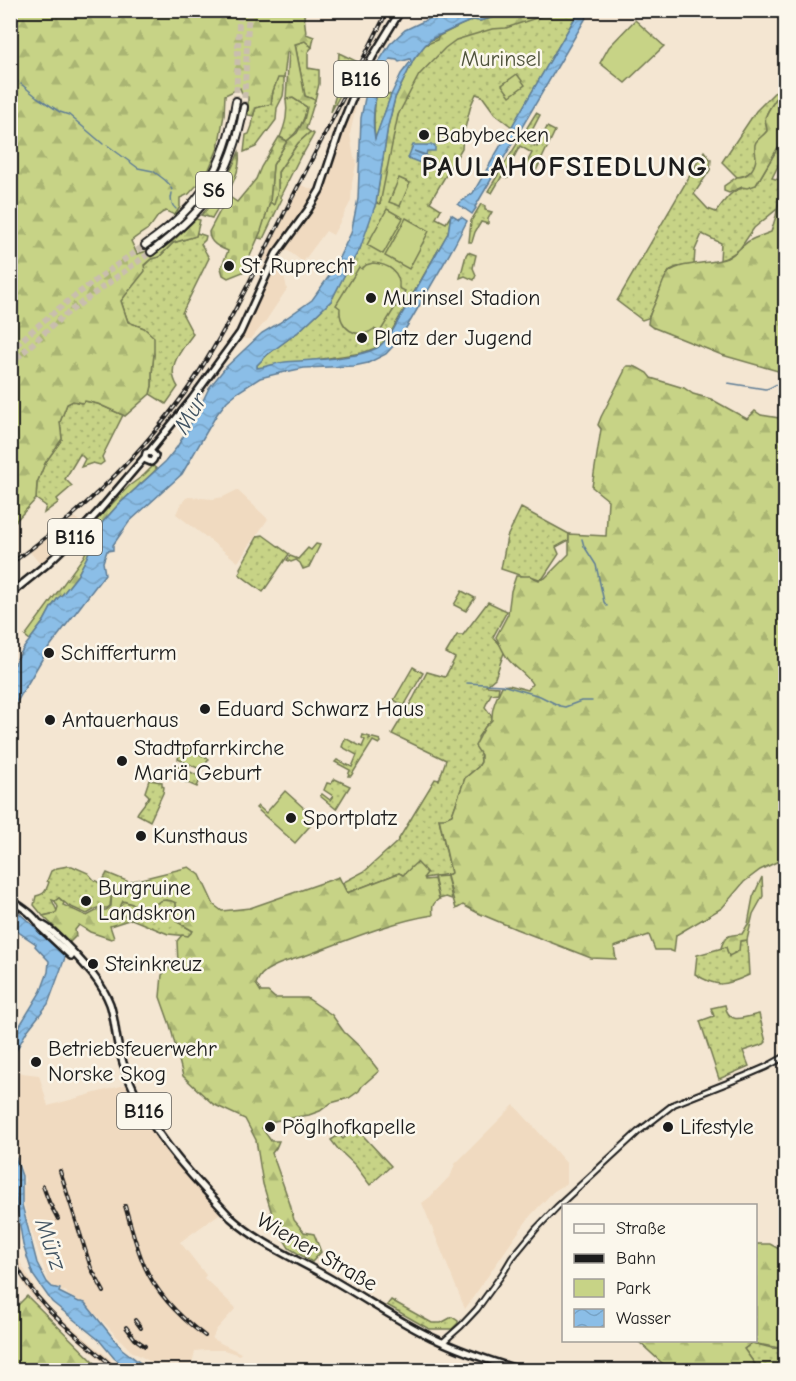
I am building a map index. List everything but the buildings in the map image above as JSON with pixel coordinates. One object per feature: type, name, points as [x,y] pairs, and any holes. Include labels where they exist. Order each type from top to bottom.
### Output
[{"type":"highway","name":"S6","points":[[145,245],[183,214],[195,202],[207,184],[227,143],[236,101]]},
{"type":"highway","name":"S6","points":[[151,252],[189,220],[212,194],[236,145],[244,106]]},
{"type":"main road","name":"B116","points":[[152,452],[240,333],[276,254],[320,190],[355,92],[373,56],[401,10]]},
{"type":"main road","points":[[152,452],[155,456],[153,460],[146,459],[145,454],[152,452]]},
{"type":"main road","name":"B116","points":[[10,594],[71,541],[146,459]]},
{"type":"main road","name":"Wiener Straße","points":[[10,899],[56,935],[97,980],[114,1019],[128,1075],[150,1120],[177,1158],[231,1218],[243,1229],[277,1250],[310,1266],[404,1323],[473,1355],[520,1371]]},
{"type":"main road","points":[[442,1342],[477,1309],[512,1258],[536,1229],[661,1112],[674,1104],[754,1073],[786,1056]]},
{"type":"shaded area","points":[[353,106],[356,107],[350,134],[354,158],[357,160],[351,201],[333,235],[326,231],[303,262],[287,250],[280,256],[287,289],[251,339],[240,339],[276,261],[322,194]]},
{"type":"shaded area","points":[[301,185],[317,191],[291,230],[287,231],[278,243],[268,262],[263,259]]},
{"type":"shaded area","points":[[237,490],[268,519],[238,562],[176,514],[186,498],[213,499]]},
{"type":"shaded area","points":[[75,517],[83,525],[41,565],[30,552]]},
{"type":"shaded area","points":[[16,1067],[22,1073],[39,1075],[48,1106],[128,1084],[163,1148],[222,1212],[180,1242],[206,1275],[204,1278],[236,1308],[216,1330],[212,1339],[241,1353],[239,1355],[224,1350],[205,1350],[195,1351],[192,1364],[151,1362],[131,1351],[83,1301],[79,1301],[49,1283],[28,1221],[22,1196],[25,1180],[11,1138],[10,1069]]},
{"type":"shaded area","points":[[514,1105],[567,1164],[567,1183],[553,1192],[531,1215],[465,1309],[422,1203],[451,1175],[455,1164]]},
{"type":"shaded area","points":[[10,1232],[19,1260],[39,1295],[52,1310],[123,1370],[112,1370],[32,1298],[11,1261]]},
{"type":"green space","points":[[11,11],[308,11],[304,15],[306,34],[314,37],[312,47],[305,41],[295,44],[305,96],[315,100],[306,129],[310,132],[298,143],[278,172],[278,190],[274,205],[270,202],[273,165],[287,141],[297,133],[304,120],[307,107],[293,98],[286,99],[289,52],[287,52],[284,78],[278,78],[271,104],[256,108],[253,116],[248,115],[248,97],[243,96],[240,88],[225,95],[218,148],[204,181],[189,194],[180,198],[180,207],[175,215],[166,211],[162,213],[148,229],[131,241],[137,254],[147,251],[151,257],[173,241],[196,219],[200,220],[196,236],[173,243],[159,257],[151,259],[144,265],[145,271],[121,301],[128,322],[144,328],[154,337],[150,394],[125,416],[85,401],[82,403],[73,401],[67,404],[60,422],[62,439],[45,463],[37,483],[36,499],[11,526]]},
{"type":"green space","points":[[557,11],[506,28],[492,29],[456,40],[419,75],[398,115],[380,204],[376,203],[388,126],[395,98],[414,59],[425,45],[473,20],[480,21],[513,12]]},
{"type":"green space","name":"Murinsel","points":[[579,11],[512,127],[495,114],[482,96],[476,94],[471,105],[462,148],[430,202],[441,209],[436,218],[446,223],[451,215],[448,233],[387,339],[378,347],[362,353],[282,363],[257,369],[257,365],[267,355],[298,332],[331,301],[360,249],[414,59],[429,41],[473,20],[483,20],[511,12]]},
{"type":"green space","points":[[635,20],[664,46],[625,83],[600,63],[609,47]]},
{"type":"green space","points":[[305,41],[312,47],[308,52],[308,68],[319,70],[319,84],[315,100],[305,96],[295,44]]},
{"type":"green space","points":[[339,53],[358,62],[331,112],[336,94]]},
{"type":"green space","points":[[517,74],[525,85],[510,96],[502,85]]},
{"type":"green space","points":[[278,77],[284,78],[284,88],[277,108],[276,120],[256,147],[244,152],[246,135],[249,134],[252,126],[255,108],[271,104]]},
{"type":"green space","points":[[785,84],[785,143],[777,149],[756,185],[742,187],[729,193],[724,191],[724,186],[737,177],[748,174],[752,169],[756,158],[755,144],[767,131],[766,116]]},
{"type":"green space","points":[[780,89],[766,116],[767,131],[755,145],[755,166],[748,174],[737,177],[722,162],[756,111]]},
{"type":"green space","points":[[377,90],[391,95],[375,140],[374,115]]},
{"type":"green space","points":[[293,98],[307,107],[300,126],[287,141],[280,137],[286,118],[286,99]]},
{"type":"green space","points":[[536,113],[540,115],[526,142],[537,147],[547,127],[555,131],[535,173],[524,168],[532,153],[520,146],[506,172],[510,174],[508,178],[502,176],[492,193],[488,191]]},
{"type":"green space","points":[[310,132],[314,134],[280,197],[282,199],[263,239],[258,238],[270,202],[273,204],[278,190],[278,172],[298,143]]},
{"type":"green space","points":[[279,137],[287,141],[273,165],[270,202],[261,231],[243,272],[228,278],[223,275],[221,268],[228,251],[213,242],[209,232],[226,202],[231,198],[237,202],[256,179]]},
{"type":"green space","points":[[785,143],[785,157],[781,160],[772,178],[783,181],[777,209],[754,228],[739,250],[720,260],[721,243],[702,234],[695,250],[694,265],[670,270],[648,318],[642,320],[617,301],[704,151],[711,160],[710,170],[694,194],[708,209],[716,212],[732,193],[756,185],[777,149]]},
{"type":"green space","points":[[239,152],[238,170],[226,195],[212,218],[201,215],[230,172]]},
{"type":"green space","points":[[399,178],[410,183],[400,206],[389,202]]},
{"type":"green space","points":[[785,179],[785,373],[722,355],[648,324],[663,281],[670,271],[727,258],[751,240],[771,232]]},
{"type":"green space","points":[[481,204],[485,206],[485,210],[492,212],[488,224],[481,222],[472,242],[469,242],[471,221]]},
{"type":"green space","points":[[387,209],[403,218],[383,254],[367,245]]},
{"type":"green space","points":[[406,218],[429,231],[409,269],[385,256]]},
{"type":"green space","points":[[197,233],[206,236],[201,244],[209,258],[182,313],[193,334],[176,359],[173,373],[178,387],[166,404],[150,394],[154,354],[144,328],[128,322],[121,301],[151,259],[159,257],[173,243],[196,236]]},
{"type":"green space","points":[[468,252],[476,255],[473,268],[476,275],[474,280],[465,276],[460,278]]},
{"type":"green space","name":"Murinsel Stadion","points":[[373,263],[384,265],[396,273],[399,288],[405,291],[380,332],[374,329],[361,334],[355,333],[345,327],[340,308],[336,305],[359,267],[362,269]]},
{"type":"green space","points":[[627,366],[638,368],[651,378],[711,399],[747,419],[755,411],[761,415],[785,419],[785,858],[760,870],[744,882],[722,908],[676,935],[674,952],[655,950],[649,935],[614,947],[616,959],[591,958],[516,929],[463,905],[456,909],[447,876],[451,873],[439,818],[452,815],[465,778],[481,762],[481,755],[475,746],[485,727],[492,720],[493,707],[502,686],[509,685],[528,690],[532,684],[508,659],[496,637],[508,614],[511,591],[516,576],[530,576],[539,580],[545,578],[569,554],[569,534],[606,536],[608,500],[592,487],[601,429],[598,425]]},
{"type":"green space","points":[[73,401],[98,404],[123,415],[102,457],[104,462],[100,465],[93,463],[81,467],[85,459],[80,454],[65,479],[72,486],[57,499],[59,502],[44,513],[46,506],[36,499],[37,483],[45,463],[62,439],[60,422],[67,404]]},
{"type":"green space","points":[[153,466],[157,469],[102,523],[77,576],[58,598],[30,640],[25,636],[84,556],[91,526],[129,486]]},
{"type":"green space","points":[[521,508],[569,534],[569,540],[556,547],[559,554],[543,578],[525,577],[501,569],[507,537]]},
{"type":"green space","points":[[263,535],[289,554],[263,592],[239,574],[258,536]]},
{"type":"green space","points":[[316,544],[320,545],[309,567],[303,569],[296,560],[291,562],[287,560],[290,556],[298,559],[308,548],[311,550]]},
{"type":"green space","points":[[462,591],[475,598],[466,611],[454,605]]},
{"type":"green space","points":[[488,602],[507,611],[493,637],[505,650],[495,678],[486,686],[499,687],[498,693],[491,694],[485,707],[492,720],[478,737],[481,762],[465,778],[452,815],[439,819],[451,873],[424,878],[399,873],[347,893],[342,883],[365,871],[397,842],[435,779],[439,780],[446,760],[392,734],[427,672],[445,677],[455,658],[446,653],[457,635],[463,635]]},
{"type":"green space","points":[[413,667],[423,673],[404,706],[394,700]]},
{"type":"green space","points":[[363,735],[381,742],[379,744],[373,741],[351,776],[348,776],[350,770],[335,762],[337,760],[352,767],[357,755],[342,747],[345,738],[362,747],[365,740],[362,738]]},
{"type":"green space","points":[[182,745],[209,759],[202,770],[178,759]]},
{"type":"green space","points":[[178,766],[201,777],[197,787],[174,777]]},
{"type":"green space","points":[[335,779],[350,786],[336,809],[320,796],[322,794],[330,800],[333,796],[324,790],[327,783],[331,784]]},
{"type":"green space","points":[[149,780],[162,782],[164,787],[150,821],[137,814],[149,796],[145,792]]},
{"type":"green space","name":"Sportplatz","points":[[285,791],[316,819],[295,843],[256,808],[258,806],[266,813]]},
{"type":"green space","points":[[417,862],[427,873],[425,880],[434,879],[439,899],[433,906],[433,915],[387,926],[280,964],[264,972],[256,984],[261,992],[268,992],[275,998],[307,998],[332,1015],[379,1071],[349,1098],[331,1103],[309,1115],[266,1123],[262,1128],[271,1141],[279,1141],[272,1153],[294,1220],[304,1232],[314,1234],[321,1252],[312,1262],[289,1248],[275,1224],[263,1184],[256,1140],[245,1119],[213,1104],[183,1076],[160,997],[162,975],[168,968],[175,968],[178,964],[177,941],[182,935],[188,936],[193,931],[176,921],[176,903],[162,900],[151,910],[123,901],[117,913],[132,919],[110,926],[114,938],[111,939],[90,932],[79,925],[75,930],[76,936],[70,942],[43,916],[56,913],[58,907],[55,901],[59,898],[64,903],[63,905],[87,916],[98,910],[106,910],[111,906],[112,890],[101,884],[107,873],[129,882],[189,867],[200,875],[214,905],[222,911],[250,908],[339,877],[347,893],[399,873],[403,875]]},
{"type":"green space","points":[[68,866],[88,873],[94,880],[112,890],[110,906],[97,908],[87,914],[69,906],[59,898],[52,900],[56,913],[43,916],[34,905],[36,896],[45,891],[51,871]]},
{"type":"green space","points":[[447,876],[452,899],[446,897],[439,899],[434,877]]},
{"type":"green space","points":[[762,877],[763,896],[753,914],[747,940],[740,941],[739,951],[729,956],[726,947],[721,948],[724,940],[728,936],[742,934],[748,924],[753,897]]},
{"type":"green space","points":[[161,900],[176,903],[176,921],[194,931],[188,936],[168,934],[117,913],[123,901],[150,910],[155,903]]},
{"type":"green space","points":[[747,940],[749,975],[721,984],[709,982],[695,974],[697,955],[726,947],[729,956],[739,941]]},
{"type":"green space","points":[[725,1005],[727,1012],[734,1018],[759,1014],[766,1042],[743,1051],[749,1066],[719,1079],[700,1021],[714,1016],[711,1008]]},
{"type":"green space","points":[[355,1127],[391,1166],[370,1185],[331,1140],[339,1135],[343,1139]]},
{"type":"green space","points":[[757,1244],[770,1244],[785,1250],[785,1349],[752,1343],[744,1349],[759,1370],[665,1370],[663,1364],[639,1342],[757,1342]]},
{"type":"green space","points":[[27,1296],[102,1370],[11,1370],[11,1312]]},
{"type":"green space","points":[[391,1300],[432,1323],[441,1323],[452,1317],[458,1323],[452,1329],[429,1329],[387,1305]]},
{"type":"green space","points":[[752,1343],[785,1349],[785,1370],[759,1370],[744,1349]]},
{"type":"water","name":"Mur","points":[[445,11],[541,11],[513,12],[480,21],[473,20],[433,38],[425,45],[414,59],[395,98],[388,126],[376,203],[360,249],[331,301],[298,332],[267,355],[257,365],[257,368],[285,362],[357,355],[377,348],[393,330],[448,233],[451,214],[467,221],[454,246],[411,320],[386,354],[368,363],[354,366],[304,368],[260,378],[227,401],[182,474],[129,522],[113,545],[113,550],[107,551],[103,562],[105,574],[48,649],[11,712],[11,669],[58,598],[77,576],[102,523],[118,505],[165,462],[177,447],[209,388],[225,368],[262,333],[312,300],[332,272],[351,233],[358,199],[361,118],[366,93],[378,63],[390,44],[405,30]],"holes":[[[390,59],[399,62],[410,59],[411,61],[401,74],[391,95],[375,139],[373,118],[378,88]]]},
{"type":"water","points":[[579,11],[590,11],[472,214],[458,204],[473,193]]},
{"type":"water","points":[[413,145],[435,145],[435,151],[427,151],[426,155],[414,151],[431,158],[428,166],[408,158]]},
{"type":"water","points":[[11,905],[66,955],[48,1004],[27,1031],[11,1060],[11,1040],[41,991],[48,972],[49,961],[35,946],[36,944],[11,927]]},
{"type":"water","name":"Mürz","points":[[10,1142],[22,1176],[22,1205],[37,1263],[47,1282],[52,1287],[60,1289],[59,1292],[85,1303],[122,1349],[143,1365],[230,1370],[129,1370],[114,1358],[99,1340],[52,1302],[33,1275],[23,1245],[11,1170]]},
{"type":"waterway","points":[[10,76],[18,82]]},
{"type":"waterway","points":[[21,84],[60,112],[69,115],[103,144]]},
{"type":"waterway","points":[[107,145],[138,168],[153,171],[170,185]]},
{"type":"waterway","points":[[172,193],[171,202],[176,209]]},
{"type":"waterway","points":[[728,383],[765,389],[786,381]]},
{"type":"waterway","points":[[582,539],[596,565],[604,602],[607,606]]},
{"type":"waterway","points":[[467,683],[502,685],[540,696],[565,707],[581,701],[592,701]]},
{"type":"tunnel","points":[[236,101],[241,10]]},
{"type":"tunnel","points":[[244,107],[250,10]]},
{"type":"tunnel","points":[[10,351],[93,282],[145,245]]},
{"type":"tunnel","points":[[10,364],[62,317],[151,252]]},
{"type":"railway","points":[[10,564],[59,527],[104,486],[146,442],[191,384],[236,308],[388,10]]},
{"type":"railway","points":[[60,1171],[91,1268],[104,1292]]},
{"type":"railway","points":[[43,1186],[58,1219]]},
{"type":"railway","points":[[125,1206],[141,1258],[155,1285],[178,1313],[205,1336]]},
{"type":"railway","points":[[10,1251],[19,1270],[42,1302],[71,1331],[117,1370]]},
{"type":"railway","points":[[135,1320],[141,1328]]},
{"type":"railway","points":[[126,1327],[135,1339],[145,1346]]},
{"type":"place","name":"Babybecken","points":[[424,135]]},
{"type":"place","name":"St. Ruprecht","points":[[229,266]]},
{"type":"place","name":"Murinsel Stadion","points":[[371,298]]},
{"type":"place","name":"Platz der Jugend","points":[[362,338]]},
{"type":"place","name":"Schifferturm","points":[[49,653]]},
{"type":"place","name":"Eduard Schwarz Haus","points":[[205,709]]},
{"type":"place","name":"Antauerhaus","points":[[50,720]]},
{"type":"place","name":"Stadtpfarrkirche Mariä Geburt","points":[[122,761]]},
{"type":"place","name":"Sportplatz","points":[[291,818]]},
{"type":"place","name":"Kunsthaus","points":[[141,836]]},
{"type":"place","name":"Burgruine Landskron","points":[[86,901]]},
{"type":"place","name":"Steinkreuz","points":[[93,964]]},
{"type":"place","name":"Betriebsfeuerwehr Norske Skog","points":[[36,1062]]},
{"type":"place","name":"Pöglhofkapelle","points":[[270,1127]]},
{"type":"place","name":"Lifestyle","points":[[668,1127]]},
{"type":"district","name":"PAULAHOFSIEDLUNG","points":[[565,167]]}]
